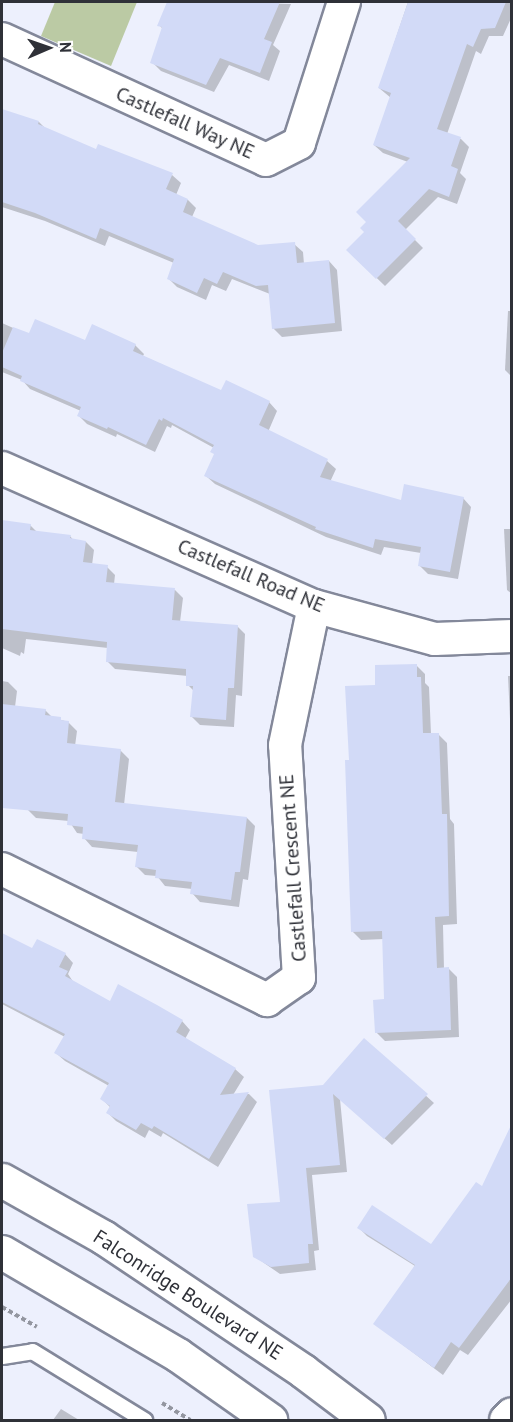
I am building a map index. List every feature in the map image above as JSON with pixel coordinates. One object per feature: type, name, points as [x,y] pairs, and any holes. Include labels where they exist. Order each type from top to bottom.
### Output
[{"type":"main road","name":"Falconridge Boulevard NE","points":[[2,1180],[103,1237],[303,1371],[368,1420]]},
{"type":"main road","points":[[2,1252],[178,1355],[270,1420]]},
{"type":"street","name":"Castlefall Way NE","points":[[2,39],[266,160],[299,143],[344,2]]},
{"type":"street","name":"Castlefall Road NE","points":[[2,468],[314,606],[435,639],[512,636]]},
{"type":"street","name":"Castlefall Crescent NE","points":[[2,869],[267,1000],[299,978],[285,744],[314,606]]},
{"type":"street","points":[[506,1420],[512,1414]]},
{"type":"lane","points":[[2,1356],[32,1351],[144,1420]]},
{"type":"green space","points":[[55,2],[137,2],[111,66],[41,36]]},
{"type":"building","points":[[167,2],[280,2],[264,39],[272,42],[260,73],[220,58],[206,85],[150,63],[162,27],[157,26]]},
{"type":"building","points":[[408,2],[506,2],[495,28],[481,29],[473,47],[467,44],[437,129],[461,137],[451,166],[458,169],[449,197],[429,189],[398,221],[416,239],[376,279],[346,250],[364,232],[360,228],[366,222],[356,212],[410,158],[373,145],[391,93],[378,88]]},
{"type":"building","points":[[2,109],[39,121],[38,124],[96,149],[98,144],[173,173],[166,189],[188,199],[183,212],[258,245],[295,242],[297,263],[329,260],[335,323],[272,329],[268,285],[256,286],[223,272],[217,284],[204,278],[197,293],[167,279],[174,259],[100,228],[96,239],[35,213],[2,202]]},
{"type":"building","points":[[35,319],[85,340],[92,324],[136,344],[133,351],[221,390],[226,380],[270,401],[259,425],[328,459],[320,477],[401,500],[404,484],[464,497],[450,572],[418,566],[421,547],[375,539],[373,548],[315,529],[316,527],[204,476],[214,454],[210,452],[214,445],[163,418],[162,421],[159,419],[146,445],[108,427],[107,429],[77,416],[81,407],[20,381],[22,376],[2,367],[2,353],[13,327],[29,333]]},
{"type":"building","points":[[2,520],[31,524],[30,530],[71,535],[70,538],[86,541],[83,562],[108,565],[106,582],[175,588],[172,620],[238,625],[234,688],[228,688],[226,720],[190,717],[193,686],[186,686],[186,669],[106,662],[107,642],[2,629]]},
{"type":"building","points":[[417,664],[417,677],[421,677],[423,733],[439,733],[442,814],[447,814],[449,916],[435,917],[437,968],[449,967],[451,1030],[375,1033],[373,1000],[384,999],[382,931],[351,932],[345,760],[349,760],[345,686],[375,685],[375,665]]},
{"type":"building","points":[[2,704],[46,709],[45,715],[61,717],[61,720],[69,721],[67,743],[121,749],[115,802],[247,817],[240,872],[235,872],[231,900],[190,894],[192,882],[155,878],[156,870],[135,867],[138,845],[82,839],[83,827],[67,825],[68,814],[2,808]]},
{"type":"building","points":[[2,933],[32,948],[37,939],[66,953],[59,967],[68,971],[65,976],[110,1001],[118,984],[183,1020],[176,1032],[236,1068],[220,1095],[249,1092],[209,1159],[154,1126],[152,1129],[141,1123],[136,1130],[106,1113],[110,1106],[100,1099],[109,1083],[54,1053],[65,1034],[2,1002]]},
{"type":"building","points":[[364,1038],[428,1094],[384,1139],[333,1094],[340,1165],[306,1168],[313,1244],[308,1244],[309,1263],[271,1267],[253,1257],[247,1204],[280,1202],[269,1090],[323,1085]]},
{"type":"building","points":[[512,1123],[512,1277],[459,1348],[451,1342],[434,1368],[373,1324],[415,1265],[357,1228],[372,1205],[431,1244],[476,1182],[482,1186]]}]
